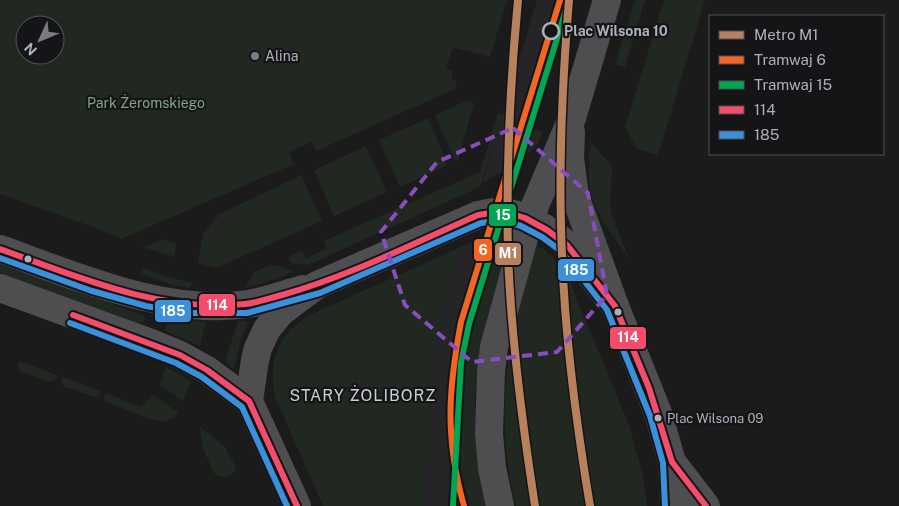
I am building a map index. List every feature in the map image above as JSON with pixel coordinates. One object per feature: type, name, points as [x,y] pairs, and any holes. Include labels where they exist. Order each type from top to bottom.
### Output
[{"type":"main road","points":[[500,506],[492,468],[489,433],[490,372],[494,347],[529,220],[572,118],[607,0]]},
{"type":"main road","points":[[572,118],[570,158],[576,196],[616,306],[652,396],[672,462],[674,506]]},
{"type":"main road","points":[[0,249],[96,283],[148,297],[191,304],[248,304],[317,285],[478,215],[494,212],[509,213],[529,220],[567,245],[616,306]]},
{"type":"main road","points":[[249,401],[254,360],[263,336],[281,312],[317,285]]},
{"type":"main road","points":[[0,288],[137,338],[180,356],[207,370],[249,401],[297,506]]},
{"type":"main road","points":[[137,338],[152,332],[157,324],[158,309],[148,297]]},
{"type":"main road","points":[[672,462],[706,506]]},
{"type":"highlighted area","points":[[513,128],[588,193],[607,295],[557,352],[472,362],[405,305],[381,232],[437,162]]},
{"type":"shaded area","points":[[537,0],[565,0],[515,165],[482,183]]},
{"type":"shaded area","points":[[493,237],[474,297],[460,472],[471,506],[424,506],[435,355],[445,301],[463,246]]},
{"type":"green space","name":"Park Żeromskiego","points":[[0,0],[507,0],[490,57],[453,47],[446,68],[453,71],[451,79],[457,81],[455,89],[316,151],[312,142],[289,152],[294,164],[121,239],[96,228],[0,194]]},
{"type":"green space","points":[[635,0],[645,0],[625,67],[615,64]]},
{"type":"green space","points":[[664,0],[705,0],[658,155],[637,149],[625,127]]},
{"type":"green space","points":[[466,101],[474,103],[458,160],[455,161],[435,115]]},
{"type":"green space","points":[[498,113],[503,114],[480,187],[308,265],[295,264],[289,261],[288,257],[302,251],[306,258],[327,248],[324,241],[480,172]]},
{"type":"green space","points":[[428,118],[448,165],[400,187],[379,140]]},
{"type":"green space","points":[[528,127],[543,132],[537,145],[514,167]]},
{"type":"green space","points":[[591,143],[612,166],[610,206],[629,259],[595,206],[589,179]]},
{"type":"green space","points":[[366,146],[387,192],[334,216],[314,170]]},
{"type":"green space","points":[[301,175],[322,221],[216,268],[198,263],[203,233],[220,214]]},
{"type":"green space","points":[[504,236],[510,240],[483,336],[476,384],[476,434],[486,506],[471,506],[457,451],[455,400],[458,371],[468,316],[493,237]]},
{"type":"green space","points":[[163,239],[176,243],[175,257],[143,247]]},
{"type":"green space","points":[[463,246],[445,301],[435,355],[424,506],[323,506],[275,397],[273,370],[278,348],[291,330],[312,314]]},
{"type":"green space","points":[[537,246],[552,256],[569,280],[629,425],[643,476],[647,506],[516,506],[505,440],[507,374],[518,310]]},
{"type":"green space","points":[[0,263],[142,315],[145,318],[143,322],[138,323],[0,273]]},
{"type":"green space","points":[[270,265],[294,271],[276,279],[245,288],[254,272]]},
{"type":"green space","points":[[142,268],[193,283],[189,288],[173,285],[140,274]]},
{"type":"green space","points":[[168,319],[206,322],[200,346],[165,331]]},
{"type":"green space","points":[[238,321],[249,322],[241,339],[234,368],[232,368],[225,362]]},
{"type":"green space","points":[[19,361],[57,375],[56,379],[51,382],[20,371]]},
{"type":"green space","points":[[166,367],[191,381],[183,401],[160,385]]},
{"type":"green space","points":[[63,377],[101,391],[99,396],[95,397],[63,386],[61,381]]},
{"type":"green space","points":[[106,393],[141,407],[153,395],[178,412],[167,421],[159,421],[106,402],[104,398]]},
{"type":"green space","points":[[200,427],[224,446],[237,469],[232,474],[223,477],[213,472],[202,446]]},
{"type":"metro line","name":"M1","points":[[518,0],[509,127],[508,254],[518,380],[535,506]]},
{"type":"metro line","name":"M1","points":[[569,0],[561,127],[562,254],[572,380],[590,506]]},
{"type":"tram line","name":"6","points":[[464,506],[454,458],[450,414],[453,370],[461,322],[560,0]]},
{"type":"tram line","name":"15","points":[[453,506],[461,363],[469,324],[568,3]]},
{"type":"transit line","name":"114","points":[[0,249],[89,281],[151,298],[213,305],[245,304],[259,302],[332,278],[478,215],[497,212],[509,213],[525,218],[547,230],[567,245],[615,306],[649,388],[672,462],[706,506]]},
{"type":"transit line","name":"185","points":[[0,258],[92,291],[146,306],[182,313],[247,313],[320,293],[481,223],[497,221],[521,226],[542,237],[561,251],[607,310],[650,416],[663,463],[665,506]]},
{"type":"transit line","name":"114","points":[[73,315],[180,355],[207,370],[249,401],[297,506]]},
{"type":"transit line","name":"185","points":[[70,323],[176,363],[202,377],[242,407],[287,506]]},
{"type":"place","name":"Plac Wilsona 10","points":[[551,31]]},
{"type":"place","name":"Alina","points":[[255,56]]},
{"type":"place","name":"Plac Wilsona 09","points":[[658,418]]},
{"type":"district","name":"STARY ŻOLIBORZ","points":[[363,395]]}]
